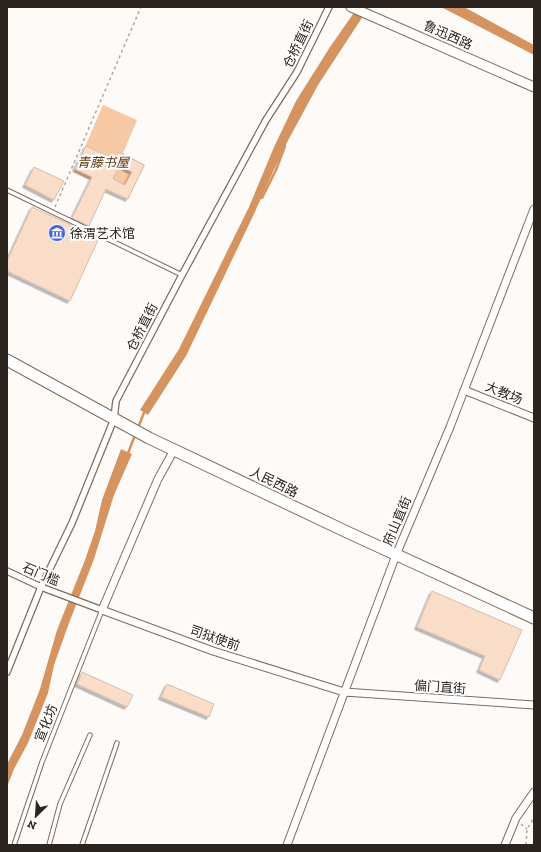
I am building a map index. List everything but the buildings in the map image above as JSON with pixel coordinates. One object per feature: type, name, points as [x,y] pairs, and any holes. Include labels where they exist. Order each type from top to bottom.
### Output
[{"type":"main road","name":"人民西路","points":[[7,360],[149,438],[396,555],[534,618]]},
{"type":"street","name":"仓桥直街","points":[[7,672],[41,587],[72,523],[114,419],[116,401],[266,120],[297,72],[329,7]]},
{"type":"street","name":"鲁迅西路","points":[[355,9],[534,87]]},
{"type":"street","name":"府山直街","points":[[287,845],[396,555],[450,427],[534,208]]},
{"type":"street","name":"大教场","points":[[464,390],[534,418]]},
{"type":"street","points":[[102,610],[158,479],[174,450]]},
{"type":"street","name":"石门槛","points":[[7,571],[41,587],[80,601]]},
{"type":"street","name":"司狱使前","points":[[80,601],[213,651],[344,692]]},
{"type":"street","name":"偏门直街","points":[[344,692],[534,705]]},
{"type":"street","points":[[505,845],[516,818],[534,792]]},
{"type":"lane","points":[[7,190],[182,275]]},
{"type":"lane","name":"宣化坊","points":[[14,845],[42,762],[102,610]]},
{"type":"lane","points":[[49,845],[60,804],[90,735]]},
{"type":"lane","points":[[82,845],[117,744]]},
{"type":"path","points":[[53,212],[141,7]]},
{"type":"path","points":[[526,845],[527,829],[534,818]]},
{"type":"green space","name":"青藤书屋","points":[[103,105],[137,120],[123,153],[145,165],[128,199],[74,172]]},
{"type":"shaded area","points":[[358,7],[369,7],[318,85],[284,148],[186,356],[148,415],[140,410],[179,349],[249,207],[274,147],[296,101],[330,47]]},
{"type":"shaded area","points":[[441,7],[464,7],[534,45],[534,55]]},
{"type":"shaded area","points":[[121,449],[132,454],[114,495],[94,559],[54,665],[48,693],[28,743],[14,769],[7,787],[7,764],[22,735],[40,689],[57,630],[85,560],[95,531],[102,500]]},
{"type":"waterway","points":[[262,198],[276,170],[285,146]]},
{"type":"waterway","points":[[138,428],[145,410]]},
{"type":"waterway","points":[[127,456],[135,435]]},
{"type":"place","name":"徐渭艺术馆","points":[[57,233]]}]
